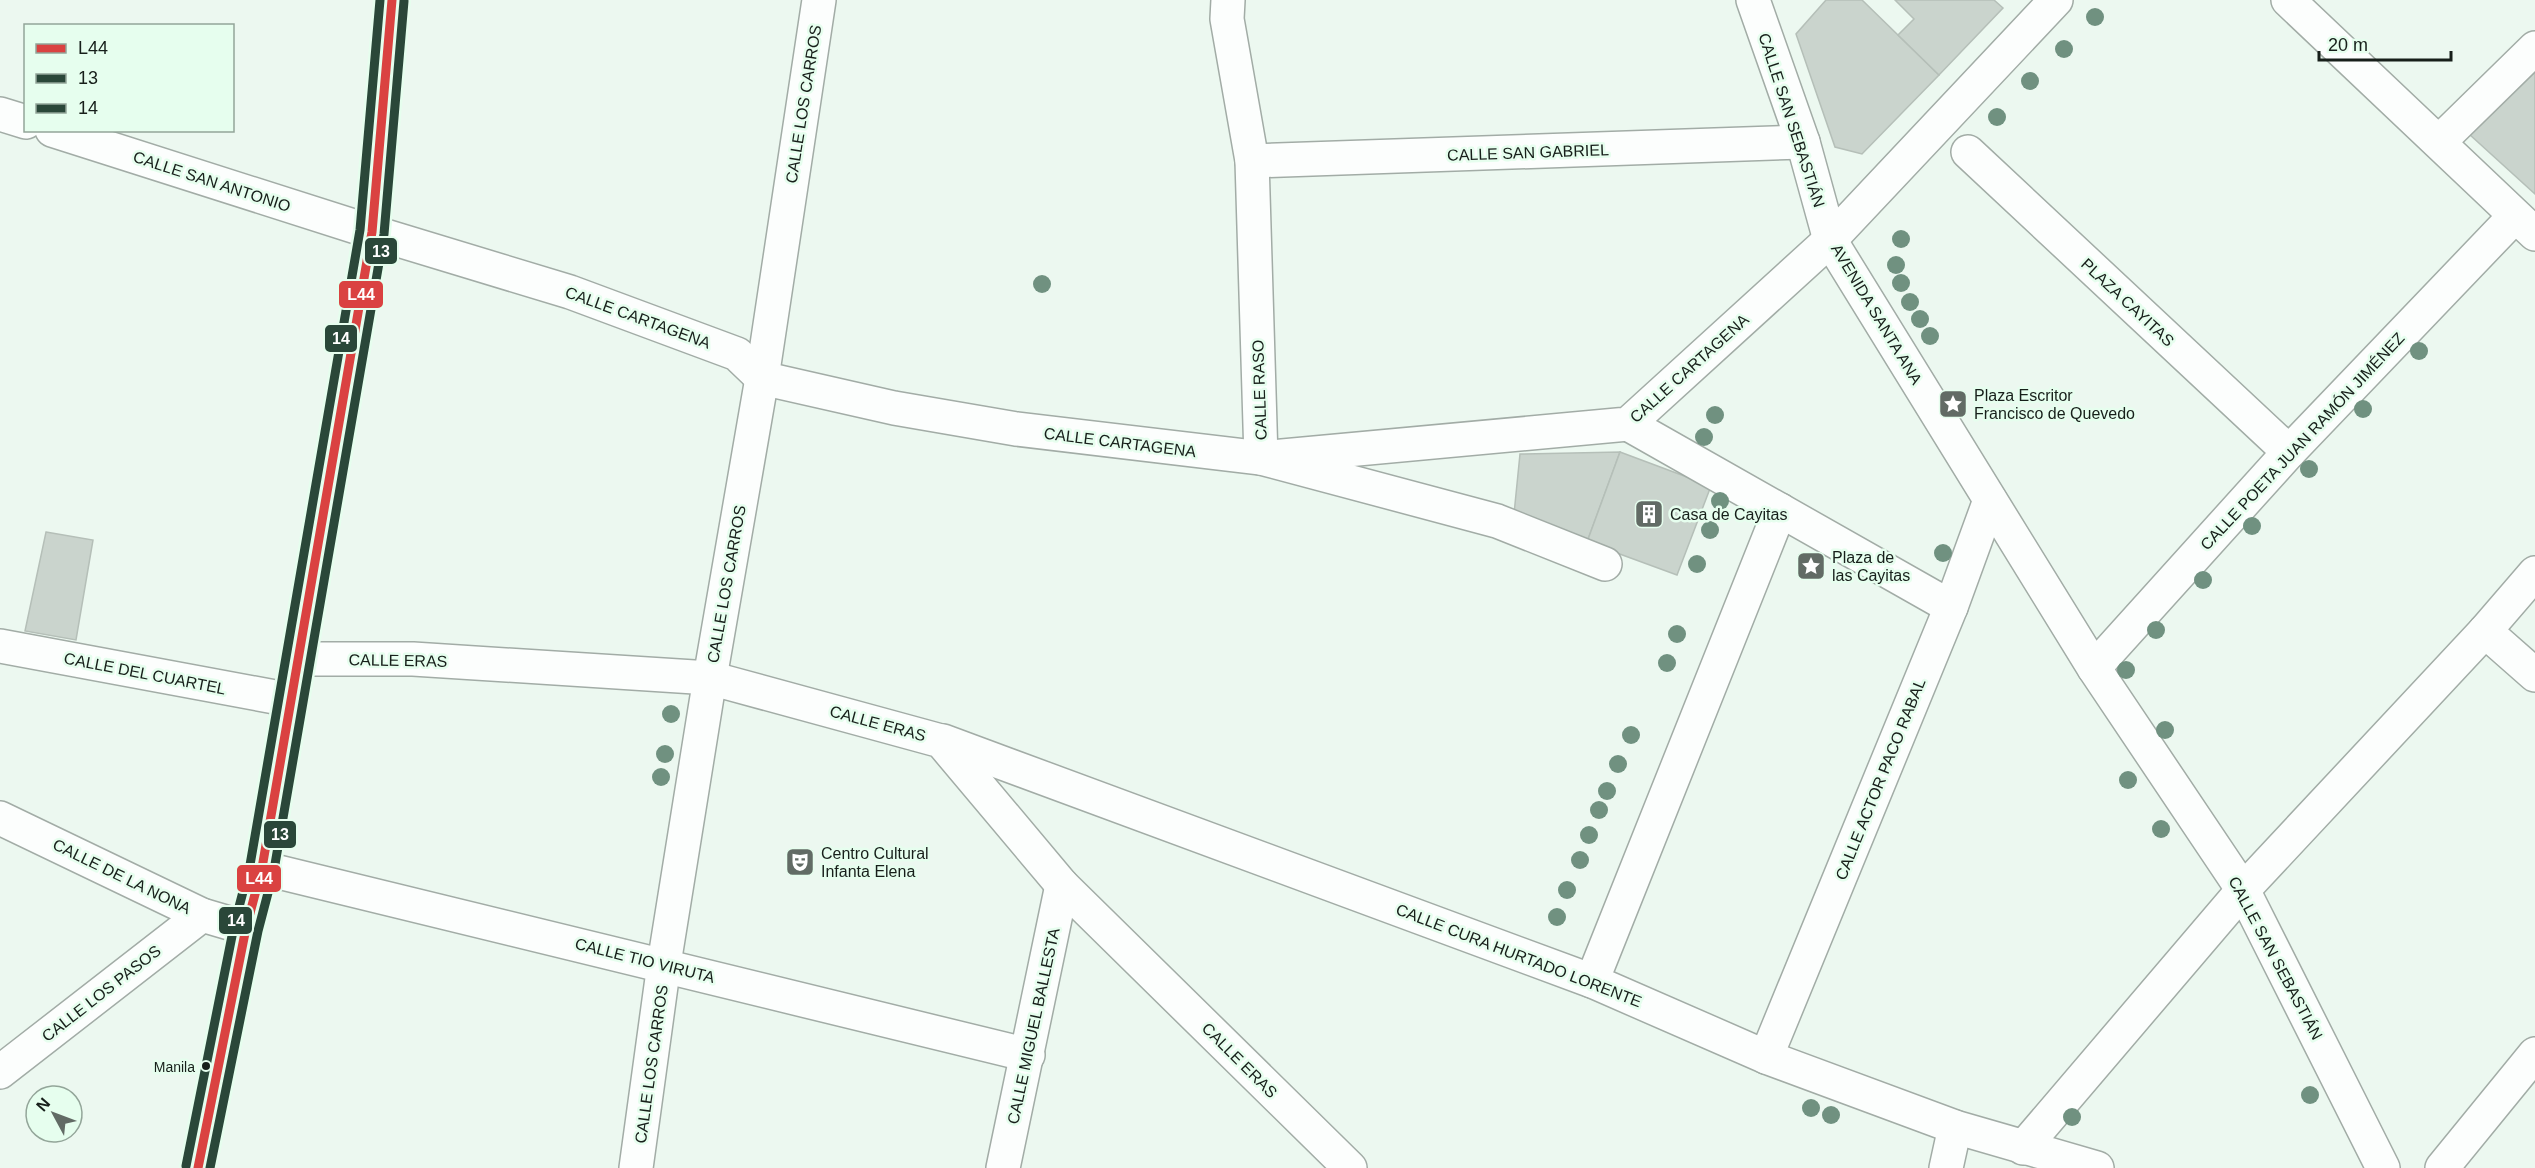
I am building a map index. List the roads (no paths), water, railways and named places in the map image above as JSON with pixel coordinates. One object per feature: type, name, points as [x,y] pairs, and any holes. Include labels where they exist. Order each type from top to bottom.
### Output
[{"type":"street","points":[[198,1168],[246,928],[262,868],[372,232],[392,0]]},
{"type":"street","name":"CALLE LOS CARROS","points":[[636,1168],[664,964],[710,678],[762,378],[819,0]]},
{"type":"street","name":"CALLE RASO","points":[[1228,0],[1227,19],[1252,161],[1261,458],[1497,521],[1605,564]]},
{"type":"street","name":"CALLE SAN SEBASTIÁN","points":[[1753,0],[1803,142],[1830,240]]},
{"type":"street","name":"AVENIDA SANTA ANA","points":[[2056,0],[1830,240],[2094,668]]},
{"type":"street","points":[[2288,0],[2525,226]]},
{"type":"street","points":[[2439,142],[2535,48]]},
{"type":"street","points":[[0,114],[24,121]]},
{"type":"street","name":"CALLE SAN ANTONIO","points":[[58,132],[372,232]]},
{"type":"street","name":"CALLE SAN GABRIEL","points":[[1252,161],[1803,142]]},
{"type":"street","name":"PLAZA CAYITAS","points":[[1968,152],[2289,452]]},
{"type":"street","name":"CALLE POETA JUAN RAMÓN JIMÉNEZ","points":[[2094,668],[2289,452],[2525,226]]},
{"type":"street","name":"CALLE CARTAGENA","points":[[372,232],[570,292],[737,354],[762,378],[894,408],[1016,429],[1261,458],[1628,424],[1830,240]]},
{"type":"street","points":[[1628,424],[1951,607]]},
{"type":"street","name":"CALLE ACTOR PACO RABAL","points":[[1766,1057],[1951,607],[1990,500]]},
{"type":"street","points":[[1592,981],[1780,510]]},
{"type":"street","points":[[2023,1148],[2243,890],[2485,631],[2535,573]]},
{"type":"street","points":[[2485,631],[2535,675]]},
{"type":"street","name":"CALLE DEL CUARTEL","points":[[0,646],[291,700]]},
{"type":"street","name":"CALLE ERAS","points":[[298,659],[413,659],[710,678],[941,741],[1062,885],[1350,1168]]},
{"type":"street","name":"CALLE SAN SEBASTIÁN","points":[[2094,668],[2243,890],[2383,1168]]},
{"type":"street","name":"CALLE CURA HURTADO LORENTE","points":[[941,741],[1592,981],[1766,1057],[1955,1127],[2097,1168]]},
{"type":"street","name":"CALLE DE LA NONA","points":[[0,818],[202,915],[246,928]]},
{"type":"street","name":"CALLE TIO VIRUTA","points":[[262,868],[664,964],[1028,1055]]},
{"type":"street","name":"CALLE MIGUEL BALLESTA","points":[[1003,1168],[1062,885]]},
{"type":"street","name":"CALLE LOS PASOS","points":[[0,1072],[202,915]]},
{"type":"street","points":[[2442,1168],[2535,1054]]},
{"type":"street","points":[[1946,1168],[1955,1127]]},
{"type":"place","name":"Plaza Escritor Francisco de Quevedo","points":[[1953,404]]},
{"type":"place","name":"Casa de Cayitas","points":[[1649,514]]},
{"type":"place","name":"Plaza de las Cayitas","points":[[1811,566]]},
{"type":"place","name":"Centro Cultural Infanta Elena","points":[[800,862]]},
{"type":"place","name":"Manila","points":[[206,1066]]}]
